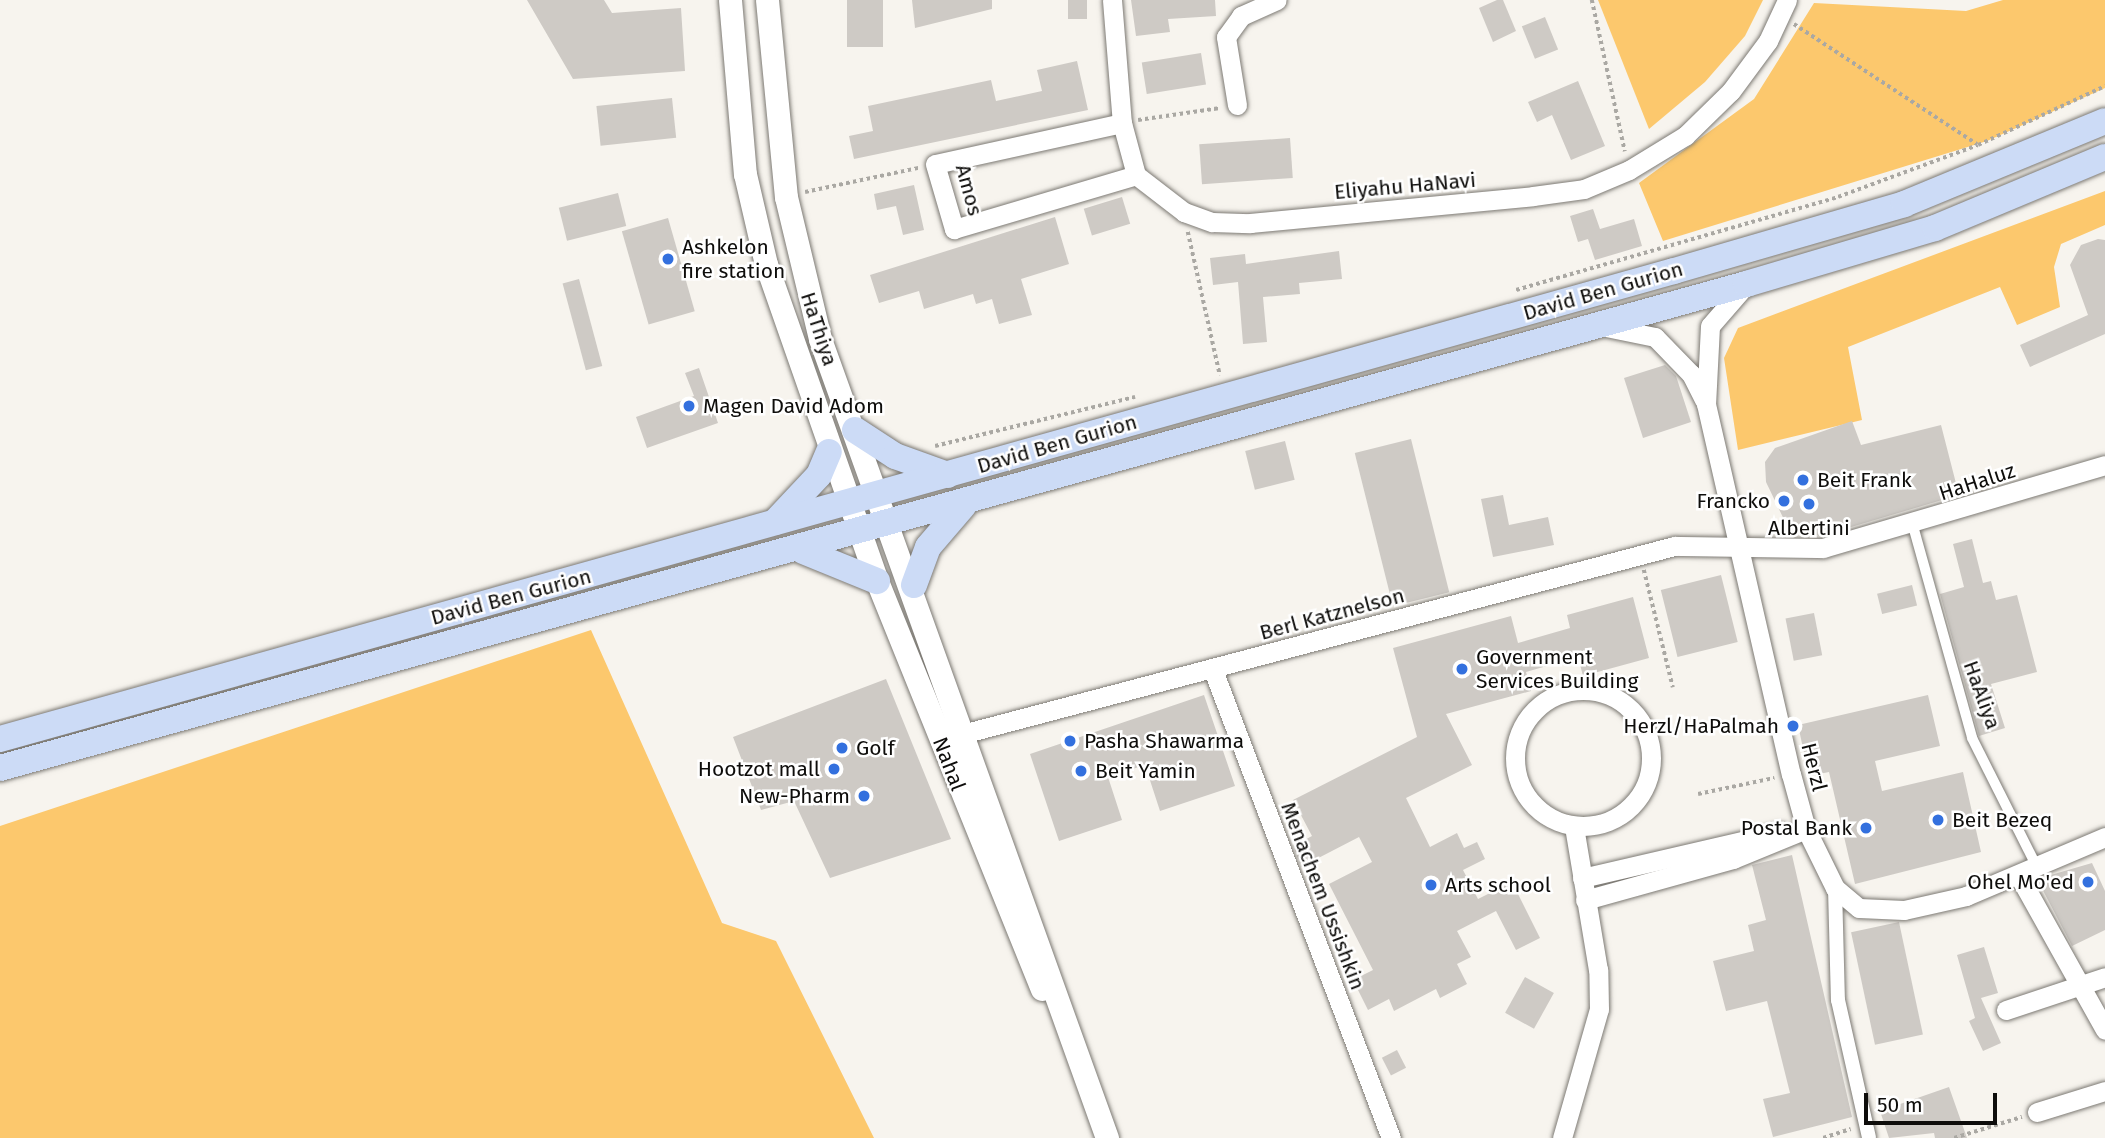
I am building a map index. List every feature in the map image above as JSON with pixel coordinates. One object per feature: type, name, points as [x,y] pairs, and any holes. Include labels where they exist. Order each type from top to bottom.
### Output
[{"type":"main road","name":"David Ben Gurion","points":[[0,739],[948,475],[1217,384],[1904,204],[2007,164],[2105,121]]},
{"type":"main road","name":"David Ben Gurion","points":[[0,768],[802,551],[1589,326],[1746,285],[2030,191],[2105,158]]},
{"type":"main road","points":[[2030,191],[2105,176]]},
{"type":"main road","points":[[855,430],[895,456],[948,475]]},
{"type":"main road","points":[[773,524],[819,475],[829,452]]},
{"type":"main road","points":[[914,585],[928,547],[965,504]]},
{"type":"main road","points":[[802,551],[877,582]]},
{"type":"street","name":"HaThiya","points":[[730,0],[745,174],[766,264],[848,503]]},
{"type":"street","name":"HaThiya","points":[[767,0],[786,197],[805,288],[891,525]]},
{"type":"street","points":[[1112,0],[1122,122],[1136,174]]},
{"type":"street","points":[[1237,106],[1226,37],[1241,16],[1277,0]]},
{"type":"street","name":"Eliyahu HaNavi","points":[[1136,174],[1184,212],[1212,222],[1277,221],[1584,189],[1629,170],[1685,136],[1731,91],[1784,7]]},
{"type":"street","name":"Amos","points":[[1122,122],[935,164],[954,229],[1136,174]]},
{"type":"street","name":"Herzl","points":[[1706,404],[1710,327],[1746,285]]},
{"type":"street","name":"Herzl","points":[[1589,326],[1655,337],[1690,374],[1706,404],[1791,774],[1807,830],[1835,888],[1838,1000],[1867,1131]]},
{"type":"street","name":"HaHaluz","points":[[1738,543],[1800,550],[1913,526],[2105,465]]},
{"type":"street","name":"Nahal","points":[[848,503],[1027,961],[1061,1020]]},
{"type":"street","name":"Nahal","points":[[891,525],[966,732],[1061,1020],[1107,1138]]},
{"type":"street","name":"Berl Katznelson","points":[[940,740],[1213,670],[1640,554],[1699,541],[1738,543]]},
{"type":"street","name":"Menachem Ussishkin","points":[[1213,670],[1391,1138]]},
{"type":"street","points":[[1596,691],[1634,713],[1647,733],[1649,779],[1620,816],[1574,826],[1536,807],[1523,790],[1516,748],[1529,718],[1553,697],[1596,691]]},
{"type":"street","points":[[1562,1138],[1599,1009],[1574,826]]},
{"type":"street","points":[[1581,878],[1807,830]]},
{"type":"street","points":[[1585,900],[1733,859],[1807,830]]},
{"type":"street","points":[[1835,888],[1859,908],[1904,910],[2019,876],[2105,837]]},
{"type":"street","points":[[2019,876],[2105,1030]]},
{"type":"street","points":[[2006,1010],[2105,977]]},
{"type":"street","points":[[2037,1112],[2105,1091]]},
{"type":"lane","name":"HaAliya","points":[[1913,526],[1972,738],[2038,867]]},
{"type":"path","points":[[1592,0],[1629,170]]},
{"type":"path","points":[[1784,7],[2007,164]]},
{"type":"path","points":[[1502,295],[1838,197],[1979,145],[2105,86]]},
{"type":"path","points":[[1122,122],[1237,106]]},
{"type":"path","points":[[786,197],[935,164]]},
{"type":"path","points":[[1184,212],[1217,384],[1234,372]]},
{"type":"path","points":[[895,456],[1139,396]]},
{"type":"path","points":[[1640,554],[1673,687]]},
{"type":"path","points":[[1698,794],[1791,774]]},
{"type":"path","points":[[1954,1138],[2037,1112]]},
{"type":"path","points":[[1823,1138],[1867,1131]]},
{"type":"shaded area","points":[[1598,0],[1763,0],[1745,36],[1705,82],[1649,129]]},
{"type":"shaded area","points":[[2003,0],[2105,0],[2105,88],[1987,141],[1663,241],[1639,183],[1754,99],[1814,3],[1966,11]]},
{"type":"shaded area","points":[[2105,191],[2105,225],[2061,244],[2054,267],[2060,307],[2017,325],[2000,287],[1848,347],[1862,420],[1738,450],[1724,358],[1738,328]]},
{"type":"shaded area","points":[[591,630],[722,923],[776,941],[874,1138],[0,1138],[0,826]]},
{"type":"building","points":[[527,0],[604,0],[612,13],[681,8],[685,71],[573,79]]},
{"type":"building","points":[[847,0],[883,0],[883,47],[847,47]]},
{"type":"building","points":[[912,0],[992,0],[992,9],[915,28]]},
{"type":"building","points":[[1068,0],[1087,0],[1087,19],[1068,19]]},
{"type":"building","points":[[1131,0],[1215,0],[1216,16],[1168,19],[1170,32],[1136,36]]},
{"type":"building","points":[[1503,0],[1516,31],[1493,42],[1479,8]]},
{"type":"building","points":[[1545,17],[1558,49],[1535,59],[1522,26]]},
{"type":"building","points":[[1201,53],[1206,85],[1147,94],[1142,62]]},
{"type":"building","points":[[1077,61],[1088,110],[854,159],[849,136],[873,131],[868,106],[991,80],[996,101],[1042,91],[1037,70]]},
{"type":"building","points":[[1578,81],[1605,146],[1571,160],[1552,115],[1537,122],[1528,102]]},
{"type":"building","points":[[672,98],[676,138],[601,146],[596,106]]},
{"type":"building","points":[[1290,138],[1293,178],[1202,184],[1199,144]]},
{"type":"building","points":[[914,185],[924,230],[903,235],[896,206],[877,210],[874,194]]},
{"type":"building","points":[[618,193],[626,226],[567,241],[559,208]]},
{"type":"building","points":[[1122,197],[1130,224],[1092,235],[1084,209]]},
{"type":"building","points":[[1593,209],[1600,229],[1634,219],[1642,246],[1595,260],[1588,239],[1578,242],[1570,216]]},
{"type":"building","points":[[1055,217],[1069,264],[1021,279],[1032,315],[999,324],[992,299],[976,304],[973,294],[924,309],[919,291],[879,303],[870,275]]},
{"type":"building","points":[[668,218],[695,311],[649,324],[622,231]]},
{"type":"building","points":[[2098,239],[2105,240],[2105,334],[2030,367],[2020,345],[2088,315],[2070,265],[2081,245]]},
{"type":"building","points":[[1339,251],[1342,279],[1299,283],[1300,294],[1263,297],[1267,342],[1243,344],[1238,282],[1213,285],[1210,258],[1245,254],[1246,264]]},
{"type":"building","points":[[579,279],[602,366],[586,370],[563,283]]},
{"type":"building","points":[[1665,365],[1676,376],[1691,422],[1643,438],[1624,378]]},
{"type":"building","name":"Magen David Adom","points":[[699,368],[718,423],[647,448],[636,417],[694,396],[685,373]]},
{"type":"building","points":[[1852,421],[1861,445],[1941,425],[1959,495],[1821,536],[1789,530],[1766,482],[1765,462],[1775,448]]},
{"type":"building","points":[[1411,439],[1449,592],[1393,606],[1355,453]]},
{"type":"building","points":[[1285,441],[1295,480],[1255,490],[1245,451]]},
{"type":"building","points":[[1503,495],[1509,525],[1548,517],[1554,545],[1493,557],[1481,499]]},
{"type":"building","points":[[1972,539],[1983,583],[1991,581],[1996,600],[2017,595],[2037,672],[1991,684],[2005,728],[1979,736],[1940,594],[1964,587],[1953,544]]},
{"type":"building","points":[[1721,575],[1738,642],[1678,657],[1661,590]]},
{"type":"building","points":[[1912,585],[1917,605],[1882,614],[1877,594]]},
{"type":"building","points":[[1633,597],[1649,658],[1583,676],[1578,657],[1526,672],[1531,691],[1446,714],[1472,765],[1406,798],[1430,847],[1457,833],[1464,848],[1477,842],[1485,859],[1463,870],[1478,899],[1512,882],[1540,938],[1516,950],[1496,911],[1457,931],[1471,957],[1457,964],[1467,984],[1440,998],[1436,989],[1394,1011],[1389,999],[1368,1010],[1353,980],[1373,970],[1329,884],[1372,862],[1359,837],[1301,867],[1293,846],[1312,836],[1293,800],[1417,737],[1393,648],[1511,616],[1518,643],[1570,628],[1567,615]]},
{"type":"building","points":[[1814,613],[1822,655],[1794,661],[1786,619]]},
{"type":"building","name":"Hootzot mall","points":[[886,679],[951,839],[830,878],[794,801],[761,810],[733,737]]},
{"type":"building","name":"Beit Yamin","points":[[1204,695],[1235,786],[1160,811],[1145,765],[1108,777],[1122,820],[1059,841],[1030,754]]},
{"type":"building","points":[[1928,695],[1940,746],[1875,761],[1882,791],[1963,772],[1981,852],[1855,884],[1829,772],[1809,776],[1798,725]]},
{"type":"building","points":[[1792,855],[1852,1117],[1773,1137],[1763,1099],[1790,1093],[1767,1001],[1726,1011],[1713,961],[1754,951],[1748,925],[1766,920],[1752,865]]},
{"type":"building","points":[[2092,863],[2105,891],[2105,930],[2072,946],[2037,879]]},
{"type":"building","points":[[1899,922],[1923,1034],[1875,1045],[1851,932]]},
{"type":"building","points":[[1984,947],[1998,993],[1981,998],[2001,1043],[1983,1051],[1969,1021],[1975,1018],[1957,955]]},
{"type":"building","points":[[1525,977],[1554,993],[1534,1029],[1505,1013]]},
{"type":"building","points":[[1397,1050],[1406,1068],[1391,1076],[1382,1058]]},
{"type":"building","points":[[1949,1087],[1967,1138],[1935,1138],[1934,1133],[1889,1138],[1880,1111]]},
{"type":"place","name":"Ashkelon fire station","points":[[668,259]]},
{"type":"place","name":"Magen David Adom","points":[[689,406]]},
{"type":"place","name":"Beit Frank","points":[[1803,480]]},
{"type":"place","name":"Francko","points":[[1784,501]]},
{"type":"place","name":"Albertini","points":[[1809,504]]},
{"type":"place","name":"Government Services Building","points":[[1462,669]]},
{"type":"place","name":"Herzl/HaPalmah","points":[[1793,726]]},
{"type":"place","name":"Pasha Shawarma","points":[[1070,741]]},
{"type":"place","name":"Golf","points":[[842,748]]},
{"type":"place","name":"Hootzot mall","points":[[834,769]]},
{"type":"place","name":"Beit Yamin","points":[[1081,771]]},
{"type":"place","name":"New-Pharm","points":[[864,796]]},
{"type":"place","name":"Beit Bezeq","points":[[1938,820]]},
{"type":"place","name":"Postal Bank","points":[[1866,828]]},
{"type":"place","name":"Ohel Mo'ed","points":[[2088,882]]},
{"type":"place","name":"Arts school","points":[[1431,885]]}]
